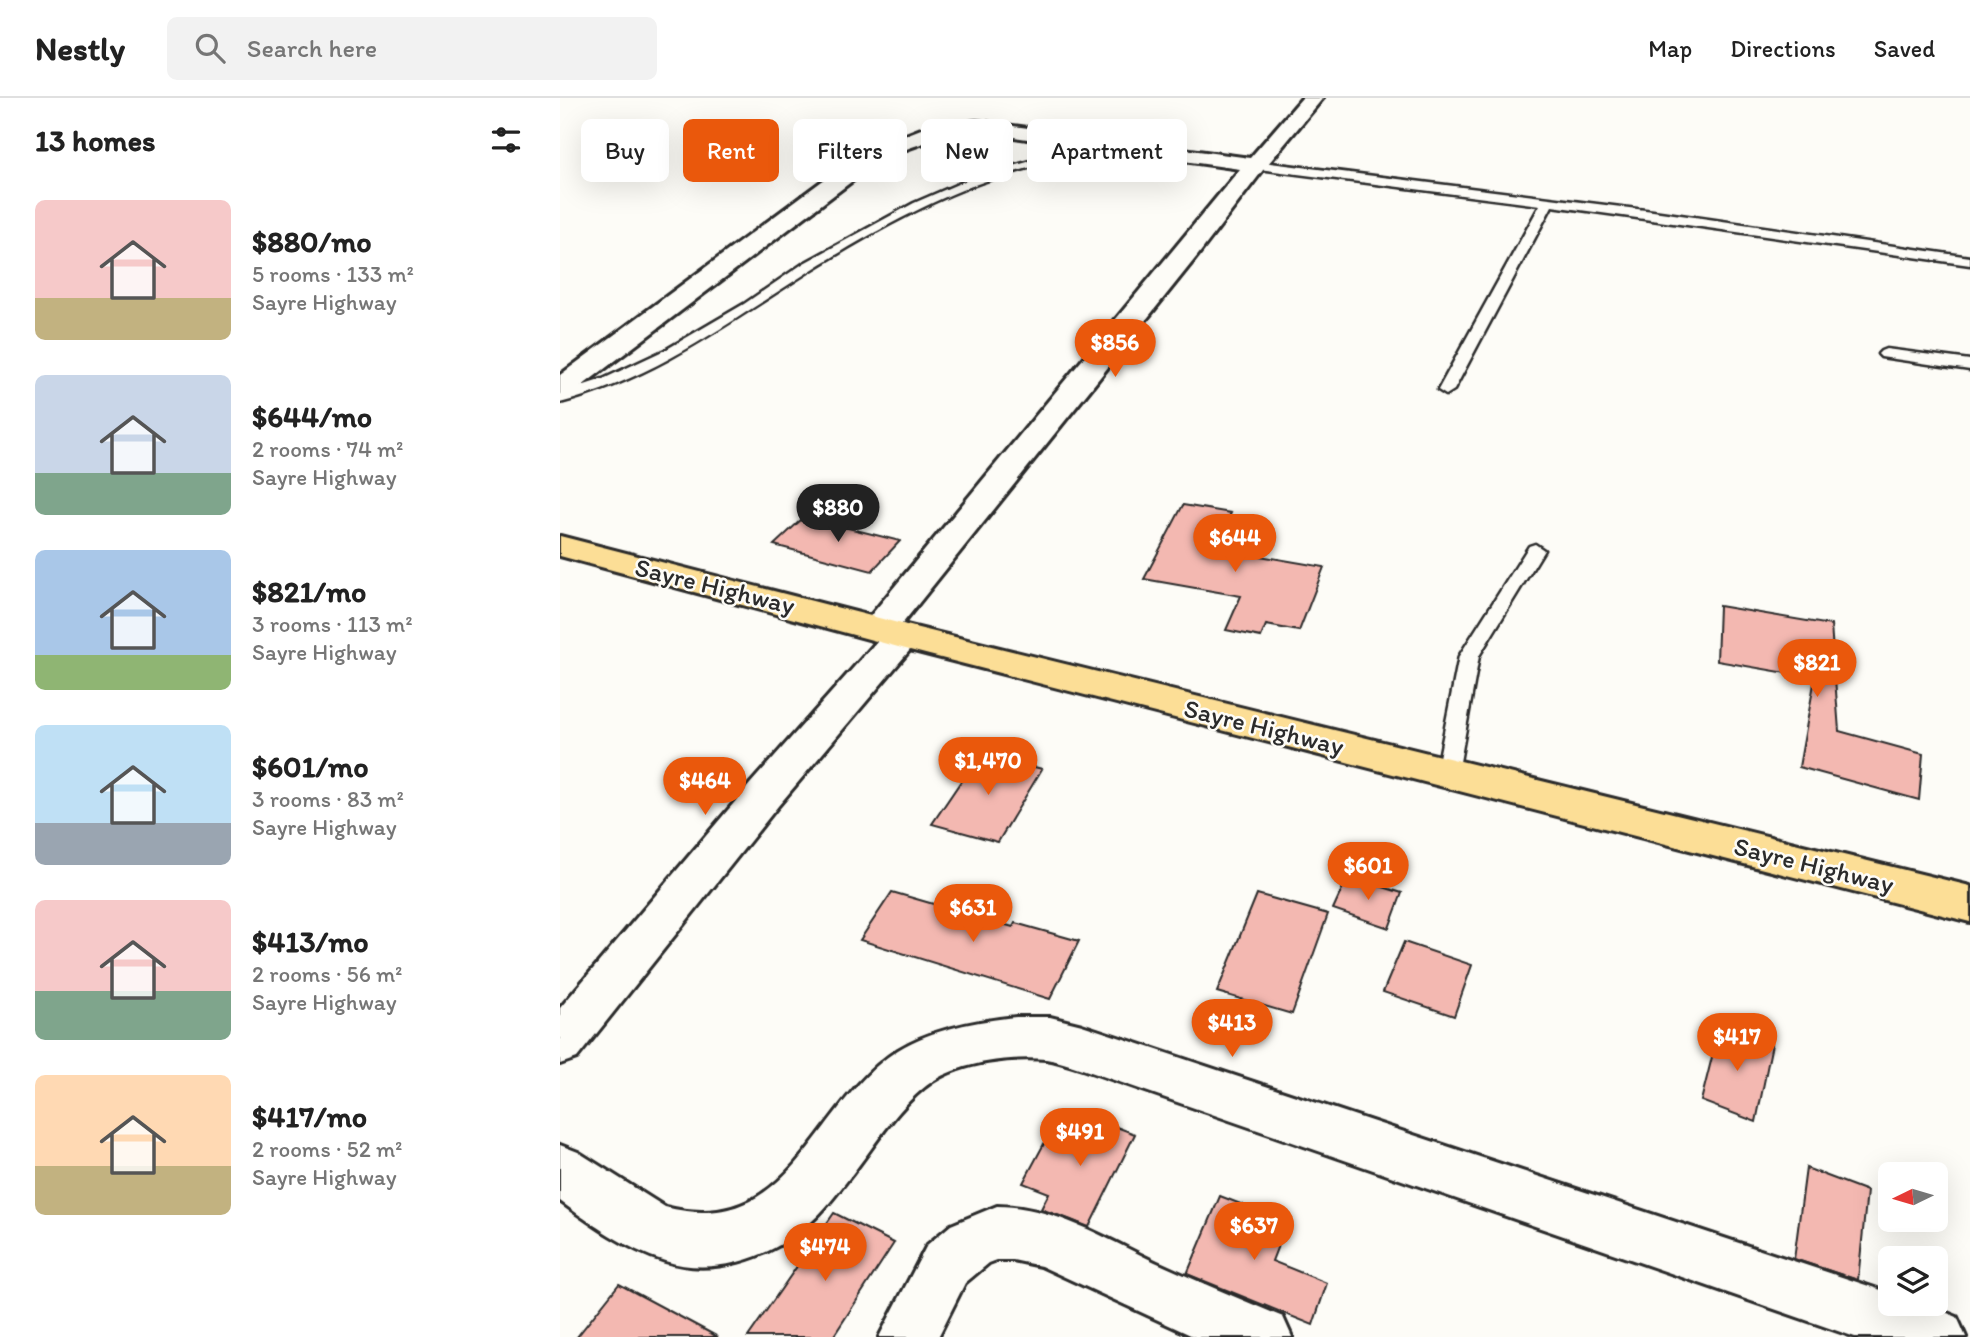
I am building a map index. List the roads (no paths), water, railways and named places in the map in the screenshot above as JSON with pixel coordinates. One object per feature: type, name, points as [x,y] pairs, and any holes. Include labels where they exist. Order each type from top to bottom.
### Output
[{"type":"highway","name":"Sayre Highway","points":[[560,546],[1970,904]]},
{"type":"street","points":[[560,1043],[764,794],[1255,164],[1313,98]]},
{"type":"street","points":[[560,389],[868,158],[901,141],[922,134],[972,126],[1027,134]]},
{"type":"street","points":[[1187,155],[1255,164]]},
{"type":"street","points":[[560,1170],[638,1222],[676,1238],[717,1242],[751,1234],[777,1218],[798,1200],[891,1086],[916,1065],[958,1048],[980,1043],[1044,1037],[1082,1046],[1937,1337]]},
{"type":"street","points":[[908,1337],[946,1264],[970,1244],[997,1233],[1013,1233],[1046,1240],[1181,1303],[1263,1337]]},
{"type":"lane","points":[[1255,164],[1548,201],[1970,261]]},
{"type":"lane","points":[[560,398],[608,382],[672,352],[749,307],[809,266],[918,206],[978,180],[1027,166]]},
{"type":"lane","points":[[1446,390],[1548,201]]},
{"type":"lane","points":[[1886,354],[1970,365]]},
{"type":"lane","points":[[1447,773],[1469,656],[1535,550]]}]
